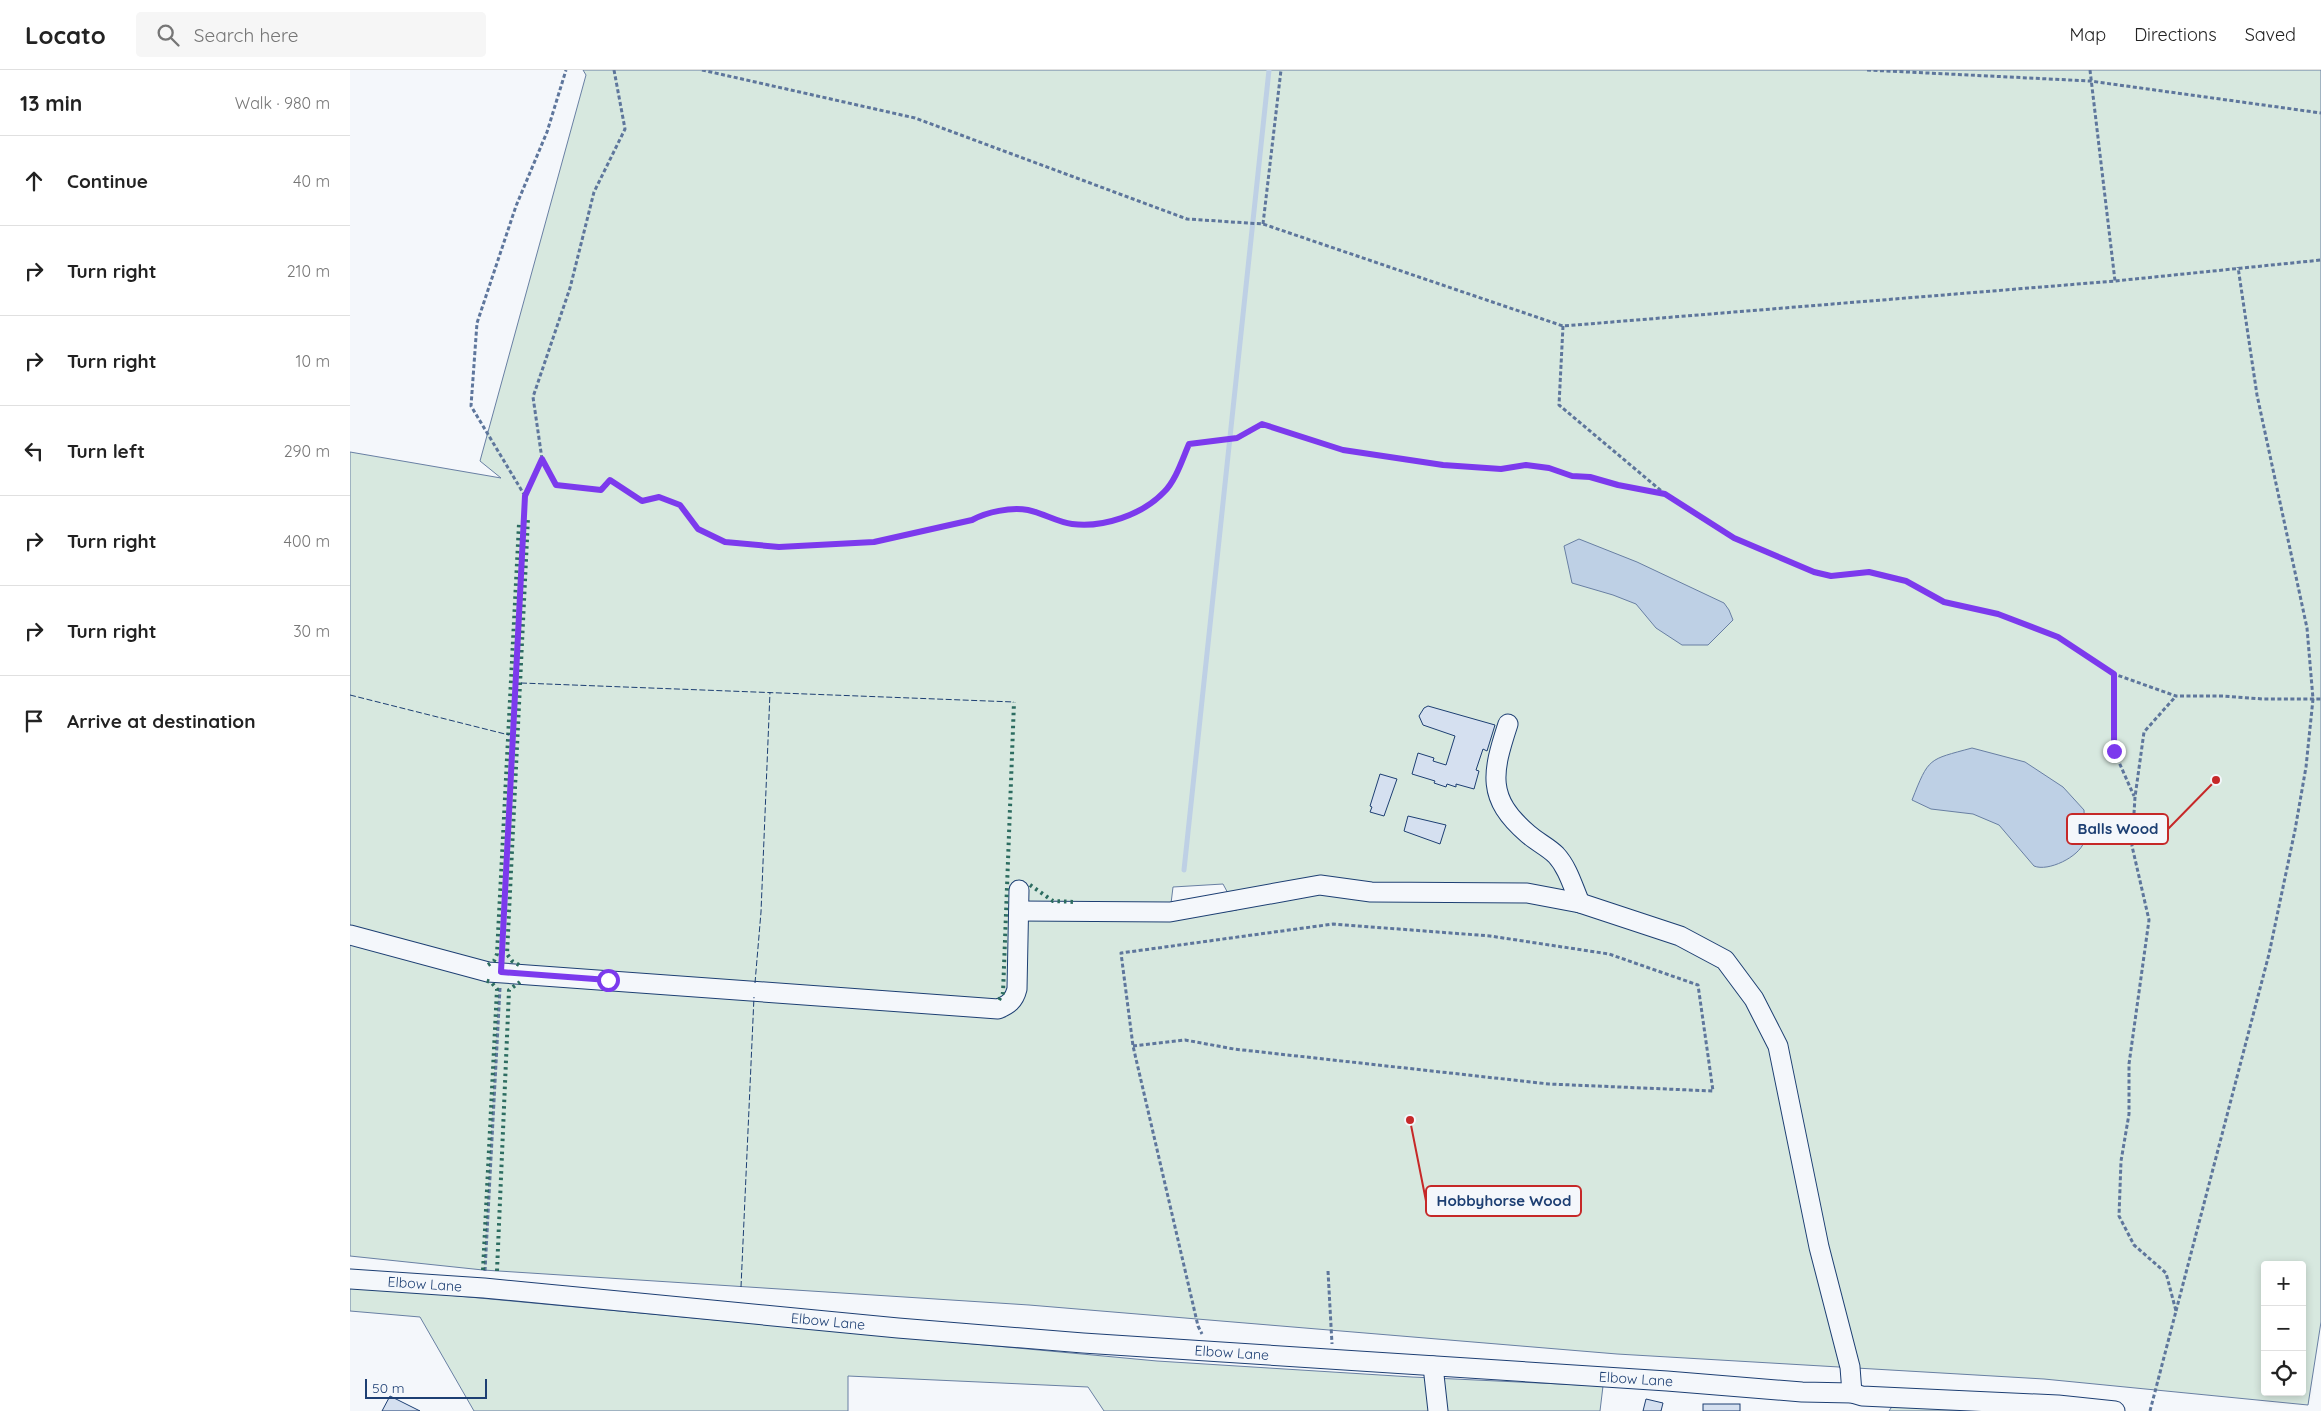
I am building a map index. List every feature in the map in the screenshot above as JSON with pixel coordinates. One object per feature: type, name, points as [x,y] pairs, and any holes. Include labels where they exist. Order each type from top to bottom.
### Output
[{"type":"lane","points":[[1508,724],[1496,769],[1496,787],[1500,803],[1529,835],[1556,855],[1568,875],[1580,903]]},
{"type":"lane","points":[[1019,911],[1170,912],[1320,885],[1371,892],[1527,893],[1580,903],[1680,936],[1725,960],[1754,999],[1778,1046],[1819,1247],[1850,1367],[1862,1400]]},
{"type":"lane","points":[[350,935],[488,972],[998,1009],[1008,1005],[1015,997],[1017,989],[1019,890]]},
{"type":"lane","name":"Elbow Lane","points":[[350,1279],[484,1288],[898,1328],[1212,1352],[1668,1381],[1802,1392],[1862,1400],[2058,1406],[2115,1411]]},
{"type":"lane","points":[[1433,1366],[1438,1411]]},
{"type":"path","points":[[525,496],[471,406],[477,323],[516,206],[547,132],[566,70]]},
{"type":"path","points":[[614,70],[625,129],[594,192],[570,288],[533,397],[542,459],[556,485],[601,490],[610,480],[642,501],[659,497],[680,505],[698,529],[725,542],[779,547],[874,542],[972,520],[986,513],[1016,510],[1027,510],[1072,524],[1105,522],[1136,512],[1165,492],[1179,468],[1189,444],[1237,438],[1262,424],[1343,450],[1443,465],[1501,469],[1526,465],[1549,468],[1572,476],[1590,477],[1618,485],[1665,494]]},
{"type":"path","points":[[702,70],[915,118],[1187,219],[1263,224],[1563,326],[2115,281],[2321,260]]},
{"type":"path","points":[[1263,224],[1281,70]]},
{"type":"path","points":[[1867,70],[2090,81],[2321,113]]},
{"type":"path","points":[[2090,70],[2115,281]]},
{"type":"path","points":[[2150,1411],[2273,936],[2306,767],[2313,699],[2307,628],[2257,395],[2238,267]]},
{"type":"path","points":[[1563,326],[1559,404],[1665,494],[1734,538],[1814,572],[1831,576],[1869,572],[1906,581],[1944,602],[1998,614],[2058,637],[2114,674],[2176,696],[2321,699]]},
{"type":"path","points":[[484,1288],[524,506],[525,496],[542,459]]},
{"type":"path","points":[[2114,674],[2114,751],[2135,797]]},
{"type":"path","points":[[2176,696],[2144,732],[2135,797],[2132,846],[2149,920],[2129,1064],[2129,1114],[2121,1161],[2119,1216],[2134,1245],[2166,1273],[2176,1311]]},
{"type":"path","points":[[1133,1046],[1185,1040],[1234,1049],[1549,1084],[1713,1091],[1698,985],[1609,954],[1490,936],[1333,924],[1121,953],[1133,1046],[1198,1326],[1212,1352]]},
{"type":"path","points":[[1328,1271],[1333,1360]]},
{"type":"shaded area","points":[[583,70],[2321,70],[2321,1322],[2308,1405],[2044,1379],[1617,1354],[1029,1305],[483,1270],[350,1256],[350,452],[501,478],[480,461],[586,75]],"holes":[[[1223,884],[1237,910],[1169,920],[1173,887]]]},
{"type":"shaded area","points":[[350,1286],[1157,1361],[1412,1377],[1603,1386],[1600,1411],[1104,1411],[1088,1387],[848,1376],[848,1411],[474,1411],[420,1317],[350,1311]]},
{"type":"shaded area","points":[[1895,1402],[1984,1411],[1889,1411]]},
{"type":"water","points":[[1579,539],[1637,562],[1724,603],[1733,620],[1708,645],[1682,645],[1656,628],[1636,604],[1572,583],[1564,546]]},
{"type":"water","points":[[1972,748],[2025,762],[2063,787],[2084,810],[2085,838],[2081,848],[2070,858],[2055,865],[2047,867],[2034,866],[1999,825],[1973,814],[1931,809],[1912,800],[1922,775],[1932,762],[1946,755]]},
{"type":"building","points":[[1428,706],[1495,725],[1487,751],[1483,749],[1476,770],[1479,771],[1474,789],[1456,784],[1456,787],[1447,784],[1446,787],[1434,783],[1435,781],[1412,774],[1418,753],[1434,758],[1433,761],[1446,765],[1455,736],[1423,725],[1419,716],[1424,708]]},
{"type":"building","points":[[1380,774],[1397,779],[1384,816],[1370,812],[1372,807],[1370,806]]},
{"type":"building","points":[[1408,816],[1446,825],[1440,844],[1404,831]]},
{"type":"building","points":[[390,1396],[420,1411],[382,1411]]},
{"type":"building","points":[[1646,1399],[1663,1403],[1661,1411],[1643,1411]]},
{"type":"building","points":[[1703,1404],[1740,1404],[1740,1411],[1703,1411]]},
{"type":"waterway","points":[[1184,870],[1269,70]]},
{"type":"hedge","points":[[519,965],[512,961],[507,954],[528,518]]},
{"type":"hedge","points":[[488,965],[494,961],[497,954],[519,524]]},
{"type":"hedge","points":[[999,1000],[1003,993],[1014,702]]},
{"type":"hedge","points":[[1030,885],[1053,901],[1075,902]]},
{"type":"hedge","points":[[483,1270],[497,989],[491,982],[484,980]]},
{"type":"hedge","points":[[497,1271],[509,990],[520,982]]},
{"type":"fence","points":[[521,683],[1014,702]]},
{"type":"fence","points":[[755,983],[761,912],[770,692]]},
{"type":"fence","points":[[350,695],[509,735]]},
{"type":"fence","points":[[741,1287],[754,997]]},
{"type":"place","name":"Balls Wood","points":[[2216,780]]},
{"type":"place","name":"Hobbyhorse Wood","points":[[1410,1120]]},
{"type":"route","points":[[608,980],[501,972],[525,496],[542,459],[556,485],[601,490],[610,480],[642,501],[659,497],[680,505],[698,529],[725,542],[779,547],[874,542],[972,520],[986,513],[1016,510],[1027,510],[1072,524],[1105,522],[1136,512],[1165,492],[1179,468],[1189,444],[1237,438],[1262,424],[1343,450],[1443,465],[1501,469],[1526,465],[1549,468],[1572,476],[1590,477],[1618,485],[1665,494],[1734,538],[1814,572],[1831,576],[1869,572],[1906,581],[1944,602],[1998,614],[2058,637],[2114,674],[2114,751]]}]
